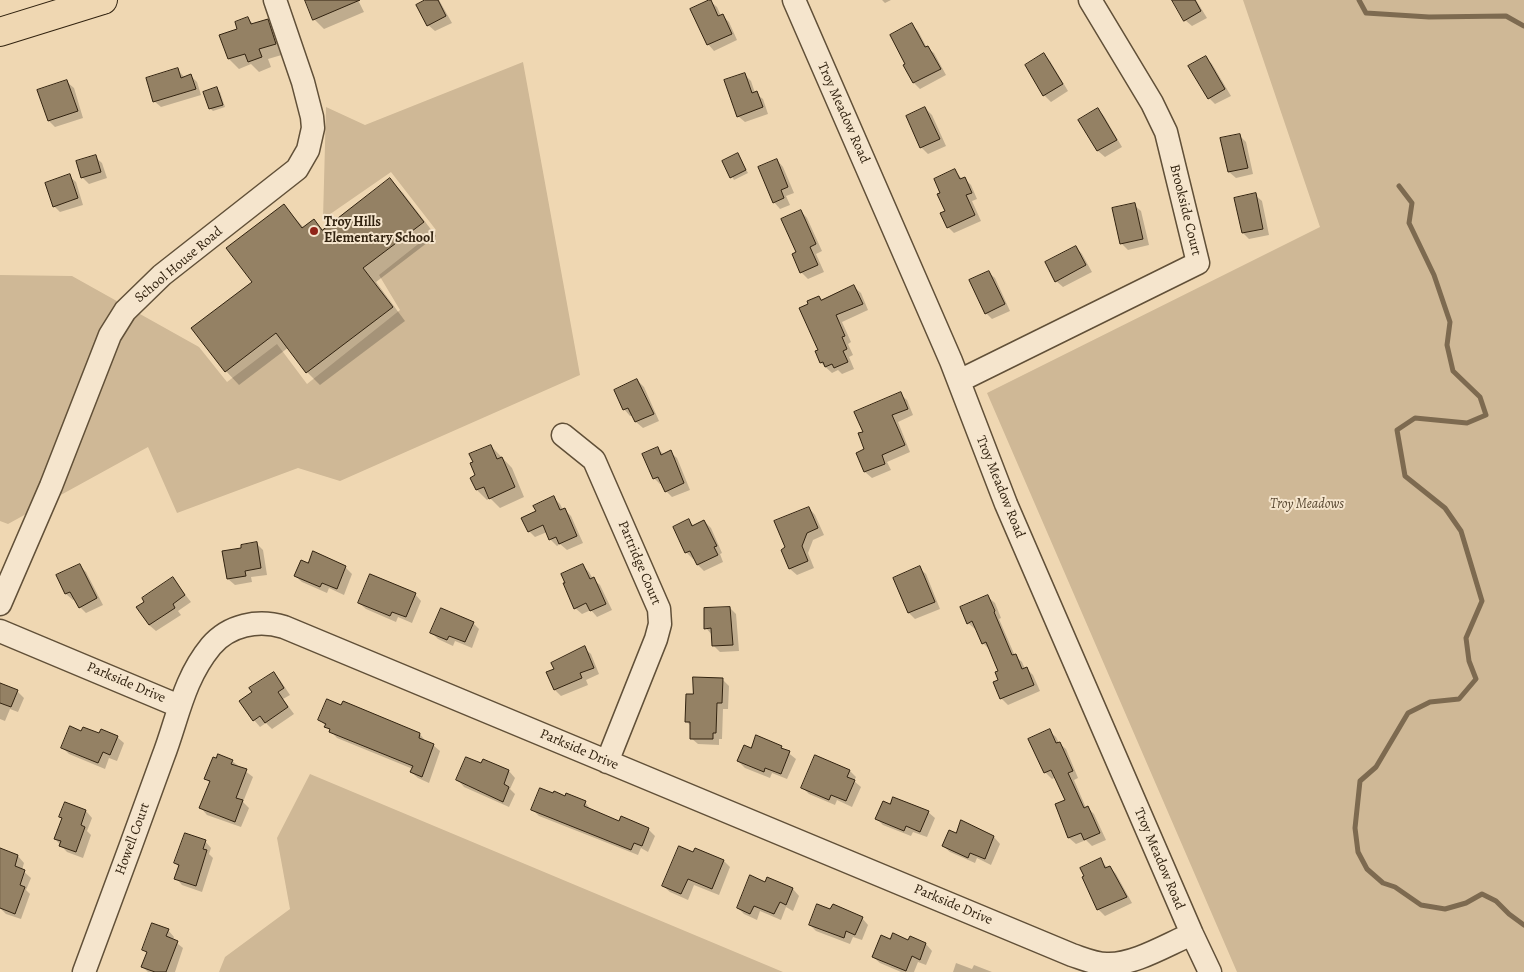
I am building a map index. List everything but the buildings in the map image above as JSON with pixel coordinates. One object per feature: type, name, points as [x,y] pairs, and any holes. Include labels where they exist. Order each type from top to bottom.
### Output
[{"type":"main road","points":[[0,32],[101,0]]},
{"type":"street","name":"School House Road","points":[[0,604],[51,486],[110,335],[125,311],[162,275],[297,170],[308,150],[312,140],[312,117],[304,82],[275,0]]},
{"type":"street","name":"Troy Meadow Road","points":[[794,0],[959,381],[1006,504],[1210,972]]},
{"type":"street","name":"Brookside Court","points":[[959,381],[1198,263],[1166,132],[1152,103],[1090,0]]},
{"type":"street","name":"Partridge Court","points":[[563,435],[594,460],[659,609],[660,624],[656,639],[607,762]]},
{"type":"street","name":"Parkside Drive","points":[[0,631],[179,706],[195,669],[212,645],[240,627],[262,623],[273,624],[1063,951],[1094,962],[1105,964],[1127,962],[1192,934]]},
{"type":"street","name":"Howell Court","points":[[84,972],[165,754],[179,706]]},
{"type":"green space","name":"Troy Meadows","points":[[1243,0],[1524,0],[1524,972],[1237,972],[987,393],[1320,227]]},
{"type":"green space","points":[[523,62],[580,375],[340,481],[298,468],[177,513],[148,447],[8,524],[0,521],[0,275],[72,276],[199,347],[227,382],[277,344],[307,384],[400,310],[379,275],[436,230],[391,172],[323,219],[326,107],[365,125]]},
{"type":"green space","points":[[310,774],[783,972],[219,972],[225,957],[290,909],[277,838]]},
{"type":"waterway","points":[[1359,0],[1366,13],[1429,17],[1506,16],[1524,26]]},
{"type":"waterway","points":[[1399,186],[1412,203],[1409,223],[1434,275],[1450,322],[1447,345],[1453,371],[1480,397],[1486,415],[1467,423],[1415,418],[1397,430],[1405,476],[1445,508],[1461,531],[1482,601],[1466,638],[1469,661],[1476,679],[1459,699],[1430,702],[1408,713],[1376,767],[1360,781],[1355,828],[1358,852],[1367,869],[1383,883],[1395,887],[1421,905],[1445,909],[1466,903],[1482,894],[1496,901],[1524,925]]},
{"type":"place","name":"Troy Hills Elementary School","points":[[314,231]]}]
